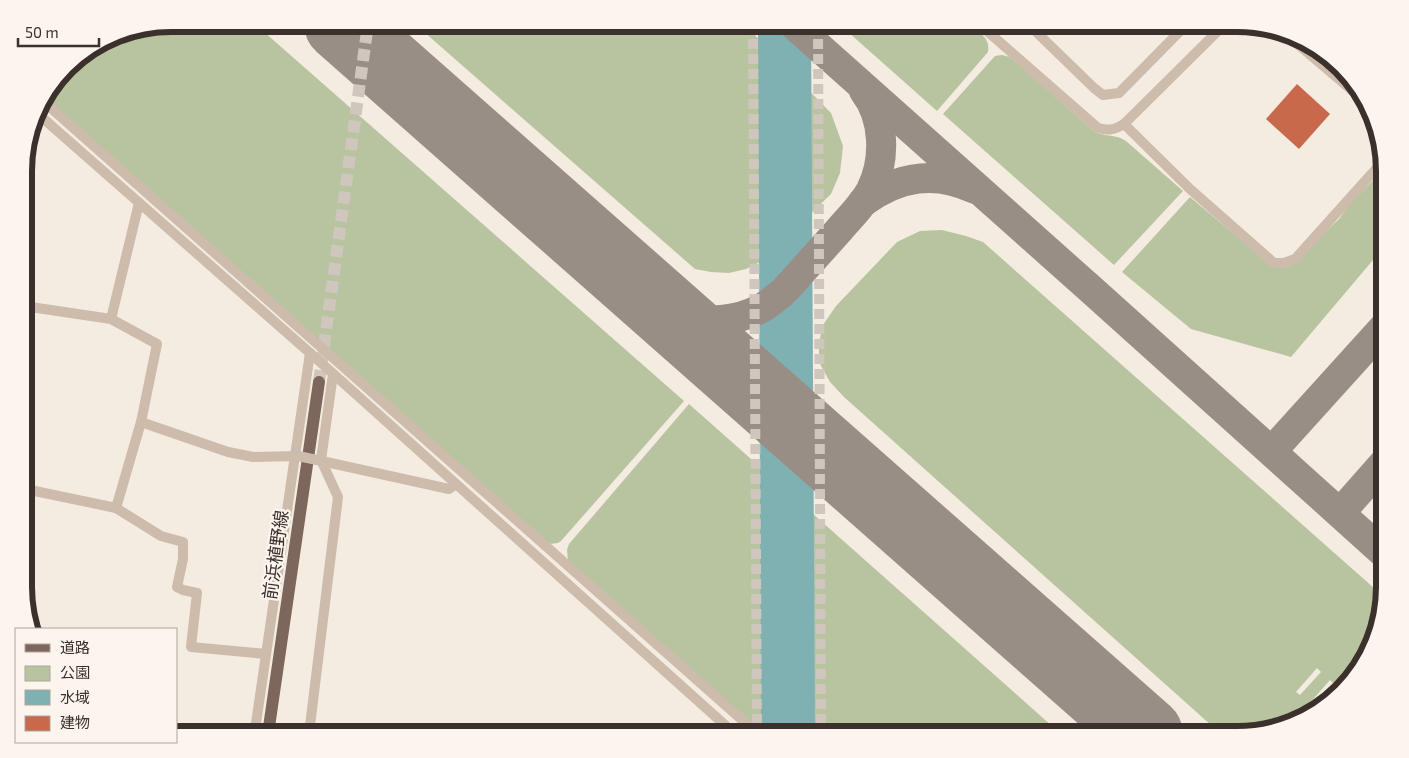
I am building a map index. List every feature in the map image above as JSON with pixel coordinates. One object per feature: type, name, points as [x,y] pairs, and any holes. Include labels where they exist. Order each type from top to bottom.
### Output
[{"type":"main road","name":"前浜植野線","points":[[269,726],[319,382]]},
{"type":"street","points":[[988,32],[1098,128],[1114,130],[1124,124],[1216,32]]},
{"type":"street","points":[[1036,32],[1094,88],[1103,94],[1119,93],[1179,32]]},
{"type":"street","points":[[1305,50],[1348,87]]},
{"type":"street","points":[[49,106],[748,725]]},
{"type":"street","points":[[43,118],[334,374],[725,725]]},
{"type":"street","points":[[1124,124],[1190,189],[1274,262],[1279,264],[1295,259],[1376,169]]},
{"type":"street","points":[[111,319],[139,203]]},
{"type":"street","points":[[33,307],[111,319],[157,344],[141,422],[116,508]]},
{"type":"street","points":[[256,726],[297,456],[310,353]]},
{"type":"street","points":[[310,726],[338,497],[319,460],[334,374]]},
{"type":"street","points":[[141,422],[228,452],[253,457],[297,456],[449,489],[456,484]]},
{"type":"street","points":[[33,490],[116,508],[161,536],[183,542],[183,559],[177,587],[196,592],[191,647],[266,654]]},
{"type":"green space","points":[[752,32],[831,113],[843,146],[840,173],[831,194],[762,261],[746,269],[729,273],[695,269],[425,33]]},
{"type":"green space","points":[[848,32],[980,32],[988,43],[988,52],[937,111]]},
{"type":"green space","points":[[162,33],[265,33],[684,401],[561,541],[549,544],[51,103],[73,73],[102,51],[118,43],[144,35]]},
{"type":"green space","points":[[995,56],[1010,57],[1095,132],[1118,137],[1126,141],[1183,191],[1114,265],[943,114]]},
{"type":"green space","points":[[1376,177],[1376,256],[1291,357],[1191,329],[1122,272],[1190,197],[1272,266],[1285,268],[1290,266],[1339,219],[1349,205]]},
{"type":"green space","points":[[942,230],[983,242],[1376,590],[1372,623],[1366,640],[1353,664],[1329,691],[1325,692],[1333,683],[1330,680],[1310,705],[1282,718],[1265,723],[1211,725],[844,397],[830,382],[819,362],[819,343],[823,325],[836,306],[897,242],[920,231]],"holes":[[[1317,668],[1321,672],[1300,695],[1296,692]]]},
{"type":"green space","points":[[689,404],[1051,725],[753,725],[568,561],[567,550],[569,544]]},
{"type":"water","points":[[758,32],[811,32],[815,725],[761,725]]},
{"type":"building","points":[[1297,84],[1330,114],[1299,149],[1266,119]]},
{"type":"taxiway","points":[[802,32],[1376,546]]},
{"type":"taxiway","points":[[786,289],[861,206],[876,178],[881,153],[881,139],[876,114],[864,91]]},
{"type":"taxiway","points":[[863,202],[890,186],[918,179],[946,179],[975,189]]},
{"type":"taxiway","points":[[649,295],[664,306],[691,318],[721,320],[751,313],[766,306],[782,293]]},
{"type":"taxiway","points":[[1272,451],[1376,336]]},
{"type":"taxiway","points":[[1340,513],[1376,472]]},
{"type":"runway","points":[[351,33],[1136,725]]},
{"type":"tunnel","points":[[753,32],[757,725]]},
{"type":"tunnel","points":[[818,32],[821,725]]},
{"type":"tunnel","points":[[319,382],[367,33]]}]
